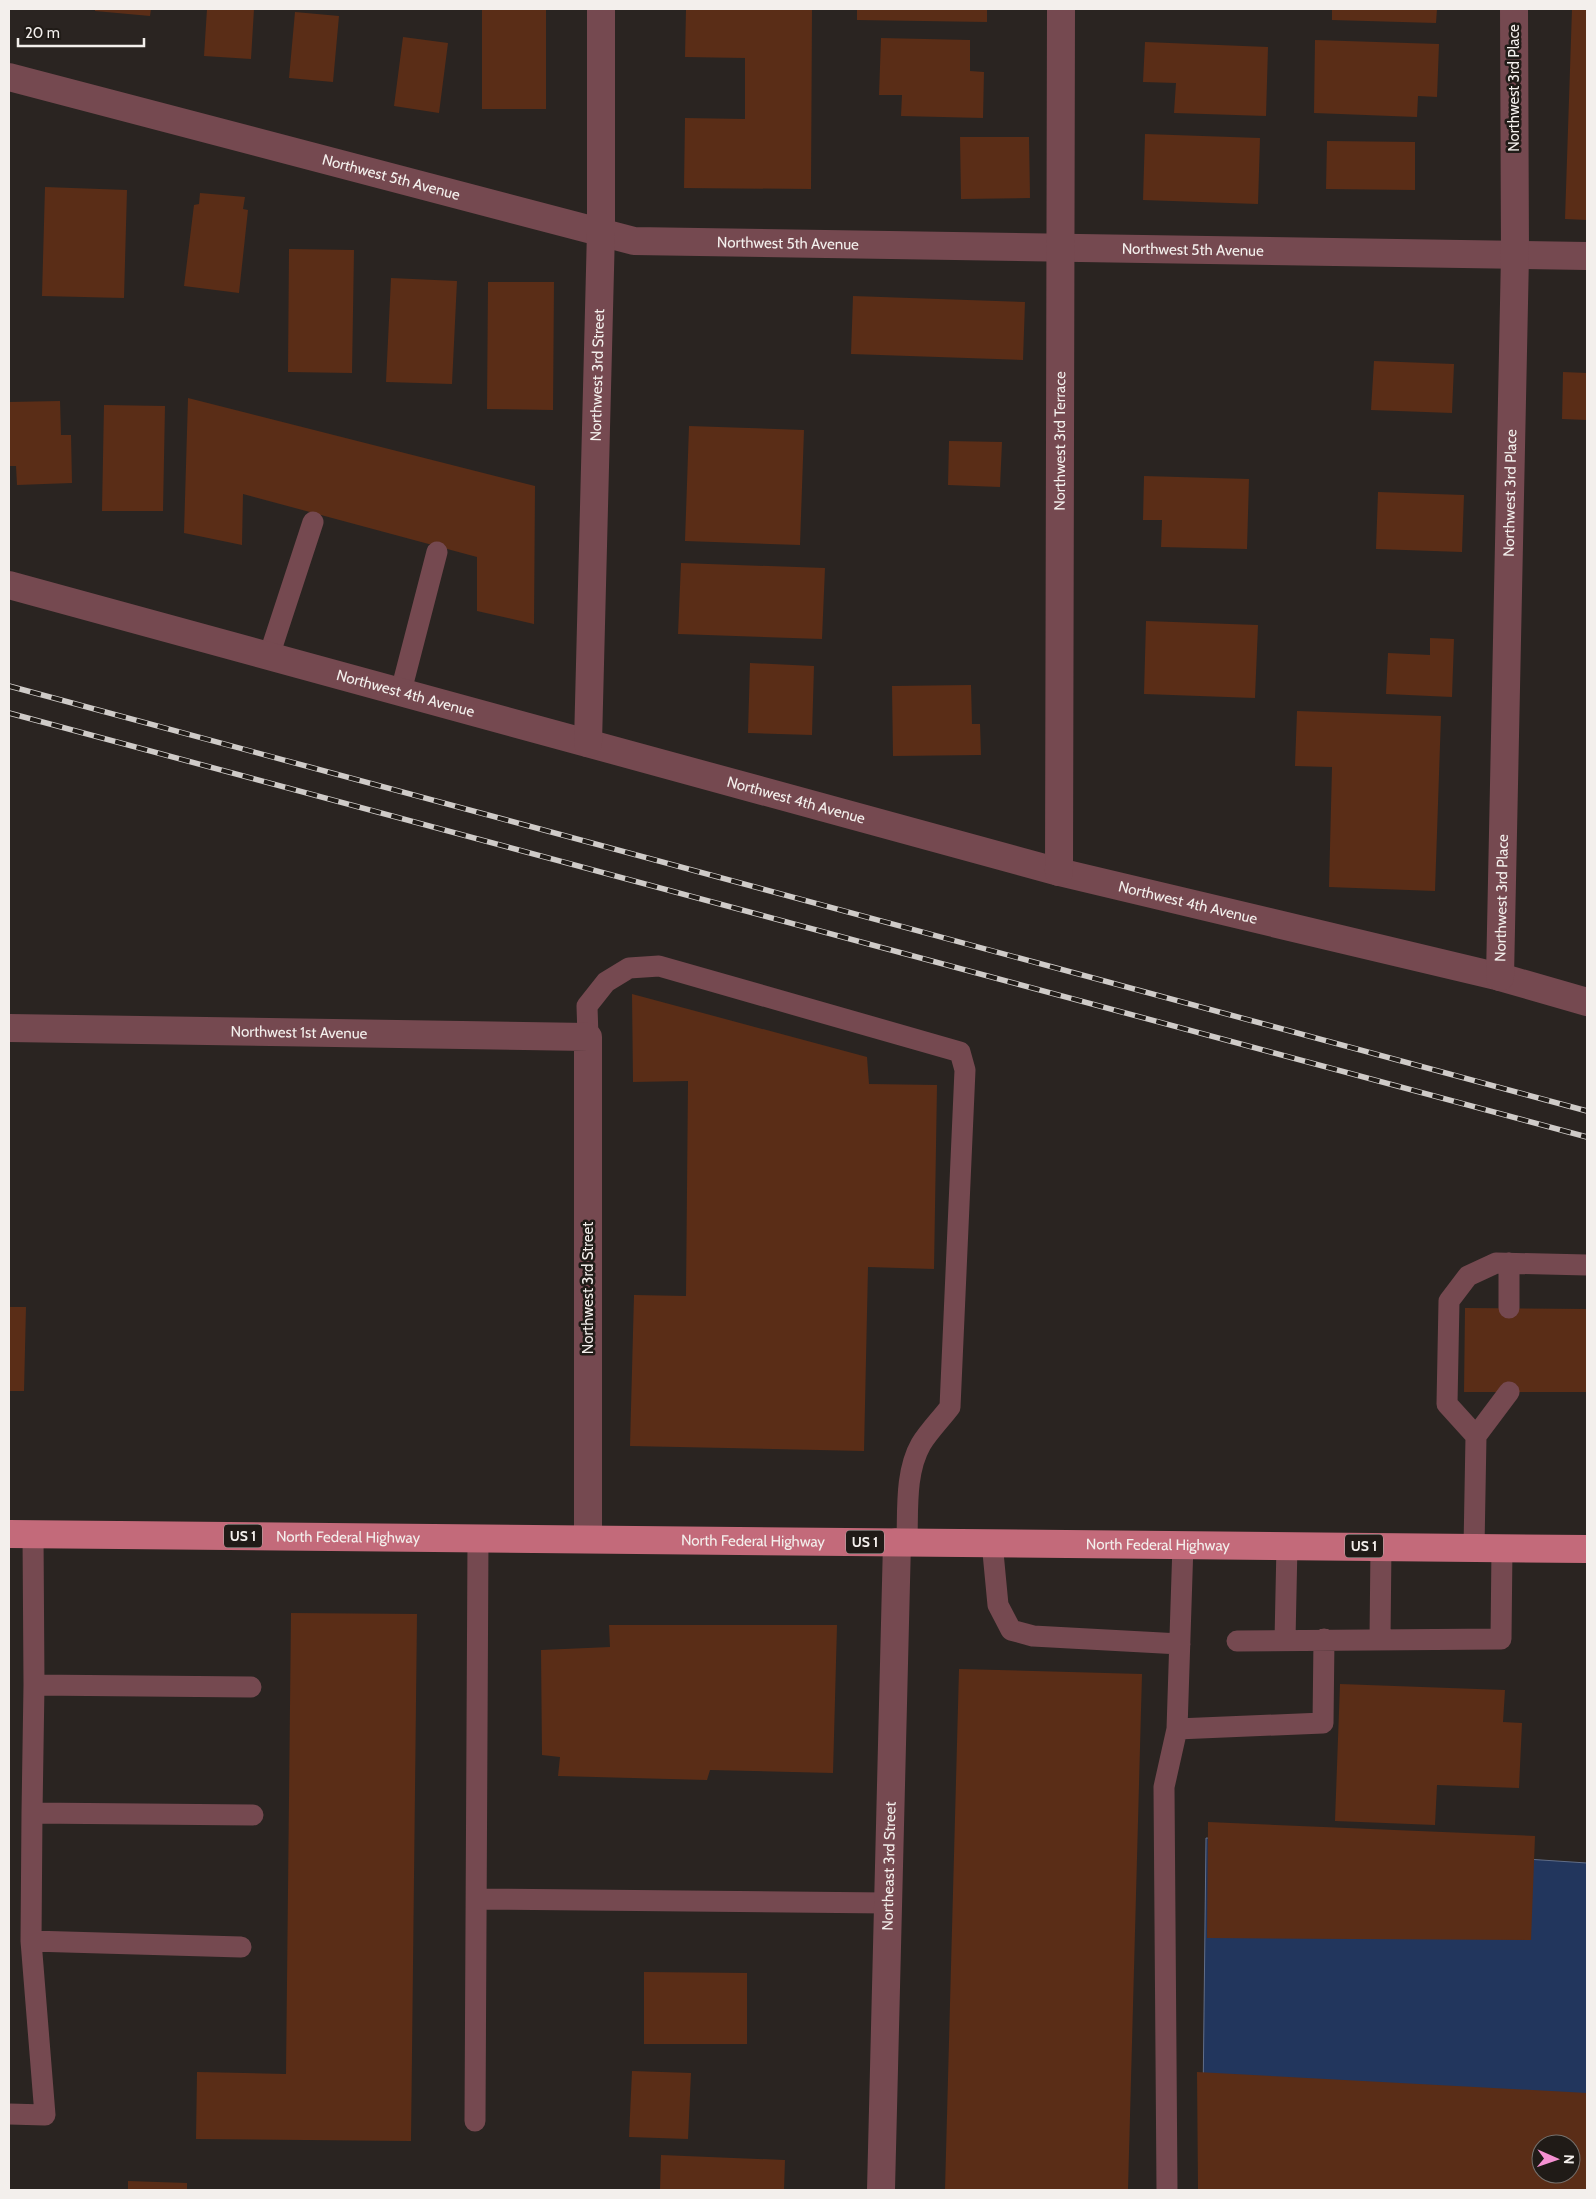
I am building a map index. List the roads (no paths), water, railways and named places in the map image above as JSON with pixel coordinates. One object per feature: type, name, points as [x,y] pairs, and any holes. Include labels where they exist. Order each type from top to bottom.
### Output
[{"type":"main road","name":"North Federal Highway","points":[[21,1534],[1587,1548]]},
{"type":"street","name":"Northwest 3rd Street","points":[[588,743],[601,231],[601,9]]},
{"type":"street","name":"Northwest 3rd Terrace","points":[[1059,872],[1062,249],[1061,9]]},
{"type":"street","name":"Northwest 3rd Place","points":[[1500,977],[1515,255],[1514,9]]},
{"type":"street","name":"Northwest 5th Avenue","points":[[9,77],[634,241],[665,243],[1587,256]]},
{"type":"street","name":"Northwest 4th Avenue","points":[[9,585],[1059,872],[1500,977],[1587,1002]]},
{"type":"street","name":"Northwest 1st Avenue","points":[[9,1028],[588,1037]]},
{"type":"street","name":"Northwest 3rd Street","points":[[588,1037],[588,1539]]},
{"type":"street","name":"Northeast 3rd Street","points":[[881,2190],[888,1903],[902,1541]]},
{"type":"lane","points":[[269,656],[313,522]]},
{"type":"lane","points":[[401,691],[437,552]]},
{"type":"lane","points":[[588,1037],[587,1006],[606,982],[630,968],[659,966],[960,1052],[965,1070],[950,1407],[921,1445],[910,1477],[902,1541]]},
{"type":"lane","points":[[1476,1436],[1447,1404],[1449,1301],[1468,1276],[1496,1263],[1587,1265]]},
{"type":"lane","points":[[1509,1263],[1509,1308]]},
{"type":"lane","points":[[1474,1548],[1476,1436],[1509,1392]]},
{"type":"lane","points":[[9,2114],[46,2115],[31,1941],[34,1685],[21,1534]]},
{"type":"lane","points":[[475,2121],[478,1538]]},
{"type":"lane","points":[[992,1542],[998,1605],[1011,1630],[1033,1636],[1180,1644]]},
{"type":"lane","points":[[1167,2190],[1164,1788],[1177,1729],[1183,1544]]},
{"type":"lane","points":[[1285,1640],[1288,1546]]},
{"type":"lane","points":[[1380,1639],[1381,1546]]},
{"type":"lane","points":[[1237,1641],[1501,1639],[1502,1548]]},
{"type":"lane","points":[[1177,1729],[1323,1723],[1324,1639]]},
{"type":"lane","points":[[34,1685],[251,1687]]},
{"type":"lane","points":[[32,1813],[253,1815]]},
{"type":"lane","points":[[477,1899],[888,1903]]},
{"type":"lane","points":[[31,1941],[241,1947]]},
{"type":"water","points":[[1206,1838],[1587,1863],[1587,2190],[1202,2190]]},
{"type":"railway","points":[[9,686],[1587,1111]]},
{"type":"railway","points":[[9,713],[1587,1137]]}]
